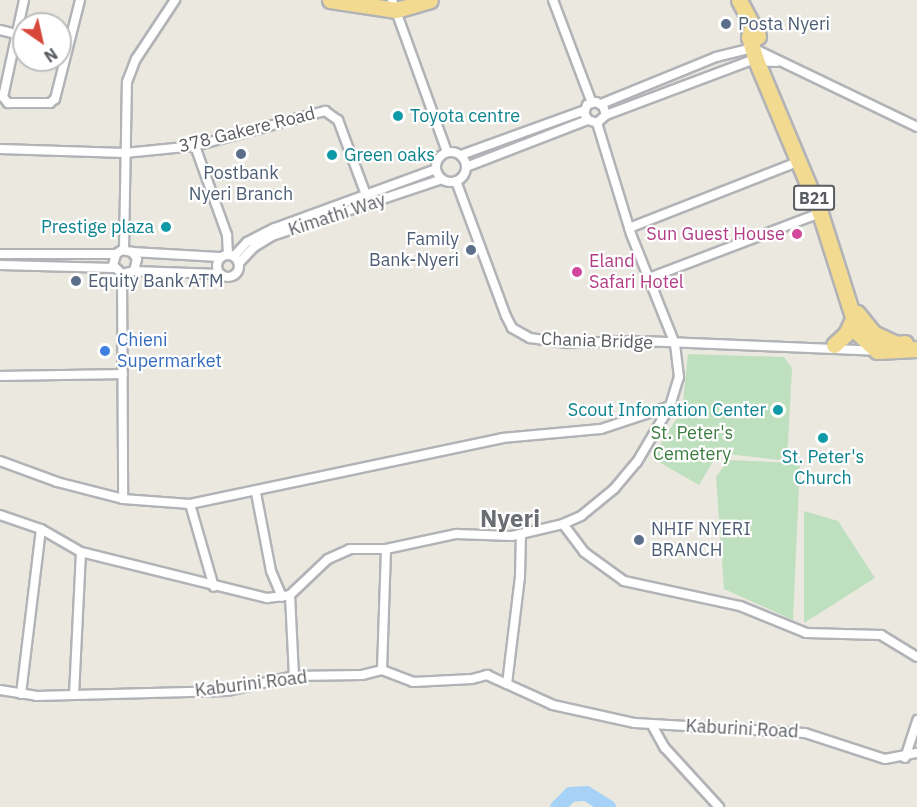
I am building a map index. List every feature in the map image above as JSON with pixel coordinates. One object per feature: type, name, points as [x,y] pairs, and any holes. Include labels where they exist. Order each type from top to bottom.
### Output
[{"type":"highway","points":[[330,0],[394,5],[430,0]]},
{"type":"highway","name":"B21","points":[[739,0],[780,98],[780,110],[820,213],[852,321],[873,348]]},
{"type":"highway","name":"B21","points":[[843,287],[867,328],[897,344]]},
{"type":"highway","points":[[834,345],[846,334],[852,321]]},
{"type":"highway","points":[[897,344],[917,341]]},
{"type":"highway","points":[[873,348],[917,349]]},
{"type":"street","points":[[72,30],[80,0]]},
{"type":"street","points":[[123,499],[123,374],[118,271],[124,252],[127,82],[131,68],[175,0]]},
{"type":"street","points":[[553,0],[596,103],[606,115]]},
{"type":"street","points":[[394,5],[447,152]]},
{"type":"street","points":[[12,53],[3,97],[8,103],[53,101],[61,72]]},
{"type":"street","points":[[597,123],[606,115],[764,56]]},
{"type":"street","points":[[597,123],[588,120],[466,167],[456,181],[442,179],[436,169],[440,157],[447,152],[461,155],[585,110],[596,103],[716,57],[764,56],[917,128]]},
{"type":"street","points":[[585,110],[588,120]]},
{"type":"street","name":"378 Gakere Road","points":[[0,149],[125,153],[195,146],[325,111],[338,120],[366,195]]},
{"type":"street","points":[[0,515],[41,529],[81,552],[214,586],[286,596],[328,559],[350,549],[386,549],[456,534],[521,534],[563,524],[581,516],[614,489],[637,462],[670,406],[679,377],[675,344],[629,228],[597,123]]},
{"type":"street","points":[[0,265],[232,276],[227,234],[195,146]]},
{"type":"street","points":[[461,155],[466,167]]},
{"type":"street","points":[[629,228],[800,161]]},
{"type":"street","name":"Kimathi Way","points":[[230,258],[264,233],[436,169]]},
{"type":"street","name":"Kimathi Way","points":[[230,258],[272,236],[442,179]]},
{"type":"street","name":"Chania Bridge","points":[[456,181],[512,328],[544,341],[873,348],[897,344]]},
{"type":"street","points":[[649,278],[820,213]]},
{"type":"street","points":[[124,252],[137,263],[134,271]]},
{"type":"street","points":[[0,254],[124,252],[230,258]]},
{"type":"street","points":[[220,274],[216,264],[230,258]]},
{"type":"street","name":"Chania Bridge","points":[[770,346],[834,345],[873,348]]},
{"type":"street","points":[[0,376],[123,374]]},
{"type":"street","points":[[0,461],[57,482],[123,499],[190,504],[256,493],[502,438],[602,429],[670,406]]},
{"type":"street","points":[[256,493],[271,571],[286,596],[294,676]]},
{"type":"street","points":[[190,504],[214,586]]},
{"type":"street","points":[[563,524],[584,552],[624,581],[740,606],[806,633],[881,635],[917,657]]},
{"type":"street","points":[[21,694],[41,529]]},
{"type":"street","points":[[507,684],[520,577],[521,534]]},
{"type":"street","points":[[382,670],[386,549]]},
{"type":"street","points":[[74,695],[81,552]]},
{"type":"street","name":"Kaburini Road","points":[[0,690],[21,694],[74,695],[227,691],[294,676],[362,675],[382,670],[413,682],[472,679],[487,675],[553,705],[652,725],[726,726],[805,733],[885,759],[904,758],[917,753]]},
{"type":"street","points":[[904,758],[917,720]]},
{"type":"street","points":[[652,725],[665,748],[719,807]]},
{"type":"green space","name":"St. Peter's Cemetery","points":[[688,354],[784,357],[792,368],[787,461],[718,453],[699,485],[652,458],[682,410]]},
{"type":"green space","points":[[728,460],[800,463],[793,620],[724,589],[716,477]]},
{"type":"green space","points":[[804,511],[838,521],[875,578],[804,623]]},
{"type":"waterway","points":[[557,807],[570,794],[586,793],[608,807]]},
{"type":"place","name":"Posta Nyeri","points":[[726,24]]},
{"type":"place","name":"Toyota centre","points":[[398,116]]},
{"type":"place","name":"Postbank Nyeri Branch","points":[[241,154]]},
{"type":"place","name":"Green oaks","points":[[332,155]]},
{"type":"place","name":"Prestige plaza","points":[[166,227]]},
{"type":"place","name":"Sun Guest House","points":[[797,234]]},
{"type":"place","name":"Family Bank-Nyeri","points":[[471,250]]},
{"type":"place","name":"Eland Safari Hotel","points":[[577,272]]},
{"type":"place","name":"Equity Bank ATM","points":[[76,281]]},
{"type":"place","name":"Chieni Supermarket","points":[[105,351]]},
{"type":"place","name":"Scout Infomation Center","points":[[778,410]]},
{"type":"place","name":"St. Peter's Church","points":[[823,438]]},
{"type":"place","name":"NHIF NYERI BRANCH","points":[[639,540]]},
{"type":"district","name":"Nyeri","points":[[510,519]]}]
